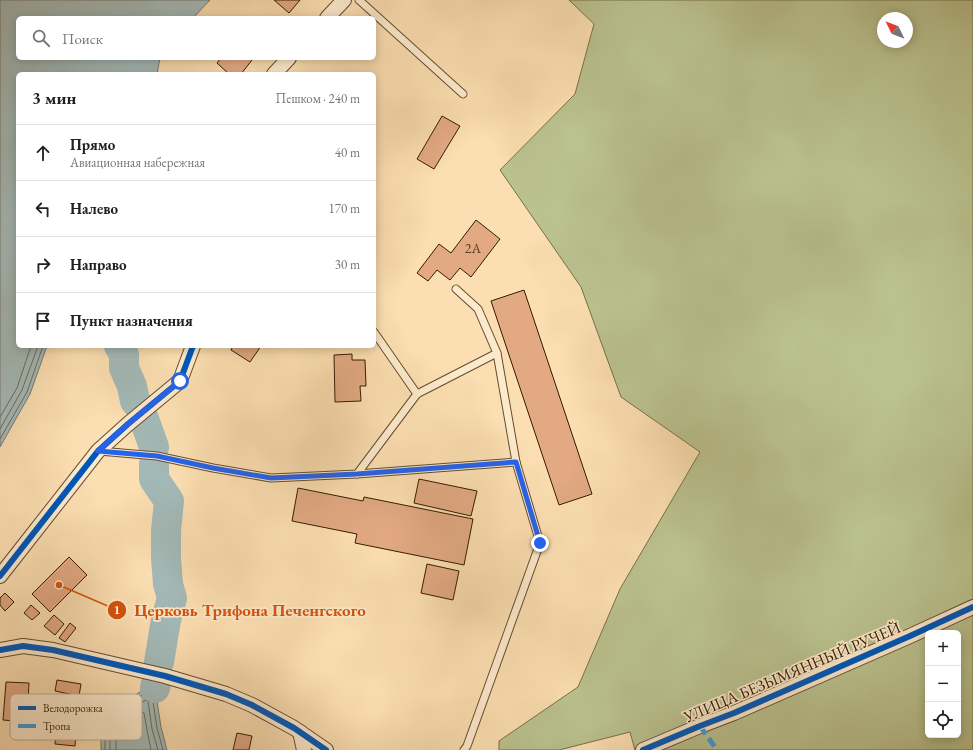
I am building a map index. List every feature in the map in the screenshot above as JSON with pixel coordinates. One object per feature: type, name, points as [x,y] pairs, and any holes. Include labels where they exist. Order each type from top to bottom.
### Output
[{"type":"street","points":[[329,16],[344,0]]},
{"type":"street","points":[[276,72],[287,60]]},
{"type":"street","points":[[0,576],[98,451],[180,381],[192,348]]},
{"type":"street","name":"УЛИЦА БЕЗЫМЯННЫЙ РУЧЕЙ","points":[[643,750],[734,713],[973,607]]},
{"type":"street","points":[[0,650],[23,646],[53,650],[165,676],[226,694],[252,705],[300,732],[326,750]]},
{"type":"street","points":[[300,732],[304,750]]},
{"type":"lane","points":[[359,0],[463,94]]},
{"type":"lane","points":[[456,289],[478,309],[497,353],[516,462],[540,543],[470,738],[464,750]]},
{"type":"lane","points":[[376,335],[417,394]]},
{"type":"lane","points":[[357,474],[417,394],[497,353]]},
{"type":"lane","points":[[98,451],[157,456],[271,478],[357,474],[516,462]]},
{"type":"green space","points":[[569,0],[973,0],[973,750],[635,750],[630,732],[559,750],[499,750],[499,741],[578,687],[620,589],[700,452],[621,397],[581,287],[500,170],[575,94],[594,24]]},
{"type":"water","points":[[0,0],[210,0],[195,16],[16,16],[16,60],[160,60],[157,72],[16,72],[16,348],[46,348],[30,394],[0,447]]},
{"type":"water","points":[[155,688],[161,727],[167,750],[101,750],[101,740],[142,740],[142,694],[137,694]]},
{"type":"building","points":[[274,0],[300,0],[289,13]]},
{"type":"building","points":[[219,60],[252,60],[243,72],[227,72],[217,63]]},
{"type":"building","points":[[442,116],[460,126],[434,169],[417,159]]},
{"type":"building","points":[[476,220],[500,239],[471,277],[460,268],[450,280],[437,270],[428,281],[417,273],[439,244],[451,253]]},
{"type":"building","points":[[524,290],[592,494],[559,505],[491,301]]},
{"type":"building","points":[[232,348],[260,348],[250,362],[231,350]]},
{"type":"building","points":[[352,354],[352,360],[365,360],[366,386],[360,386],[361,401],[335,402],[334,355]]},
{"type":"building","points":[[419,479],[477,491],[471,516],[414,503]]},
{"type":"building","points":[[298,488],[363,501],[364,497],[473,519],[464,565],[355,543],[357,534],[292,521]]},
{"type":"building","points":[[69,557],[87,575],[50,612],[32,594]]},
{"type":"building","points":[[427,564],[459,571],[453,600],[421,593]]},
{"type":"building","points":[[5,593],[14,602],[5,611],[0,605],[0,598]]},
{"type":"building","points":[[31,605],[40,613],[32,620],[24,613]]},
{"type":"building","points":[[54,615],[64,624],[55,635],[44,626]]},
{"type":"building","points":[[70,623],[76,628],[65,642],[59,638]]},
{"type":"building","points":[[57,680],[81,684],[79,694],[69,694],[55,691]]},
{"type":"building","points":[[6,682],[29,683],[28,694],[10,694],[10,721],[3,720]]},
{"type":"building","points":[[237,733],[252,736],[249,750],[233,750]]},
{"type":"building","points":[[55,740],[76,740],[75,746],[55,744]]},
{"type":"waterway","points":[[120,348],[124,355],[124,368],[132,386],[135,401],[141,408]]},
{"type":"waterway","points":[[144,419],[154,447]]},
{"type":"waterway","points":[[154,463],[154,479],[169,501],[166,531],[166,558],[168,584],[172,598],[166,620],[159,662]]},
{"type":"waterway","points":[[155,688],[157,679]]},
{"type":"marked path","points":[[700,726],[717,750]]},
{"type":"cycle path","points":[[0,576],[98,451],[180,381],[192,348]]},
{"type":"cycle path","points":[[643,750],[734,713],[973,607]]},
{"type":"cycle path","points":[[0,650],[23,646],[53,650],[165,676],[226,694],[252,705],[294,728],[326,750]]},
{"type":"place","name":"Церковь Трифона Печенгского","points":[[59,585]]},
{"type":"route","points":[[180,381],[98,451],[157,456],[271,478],[357,474],[516,462],[540,543]]}]
